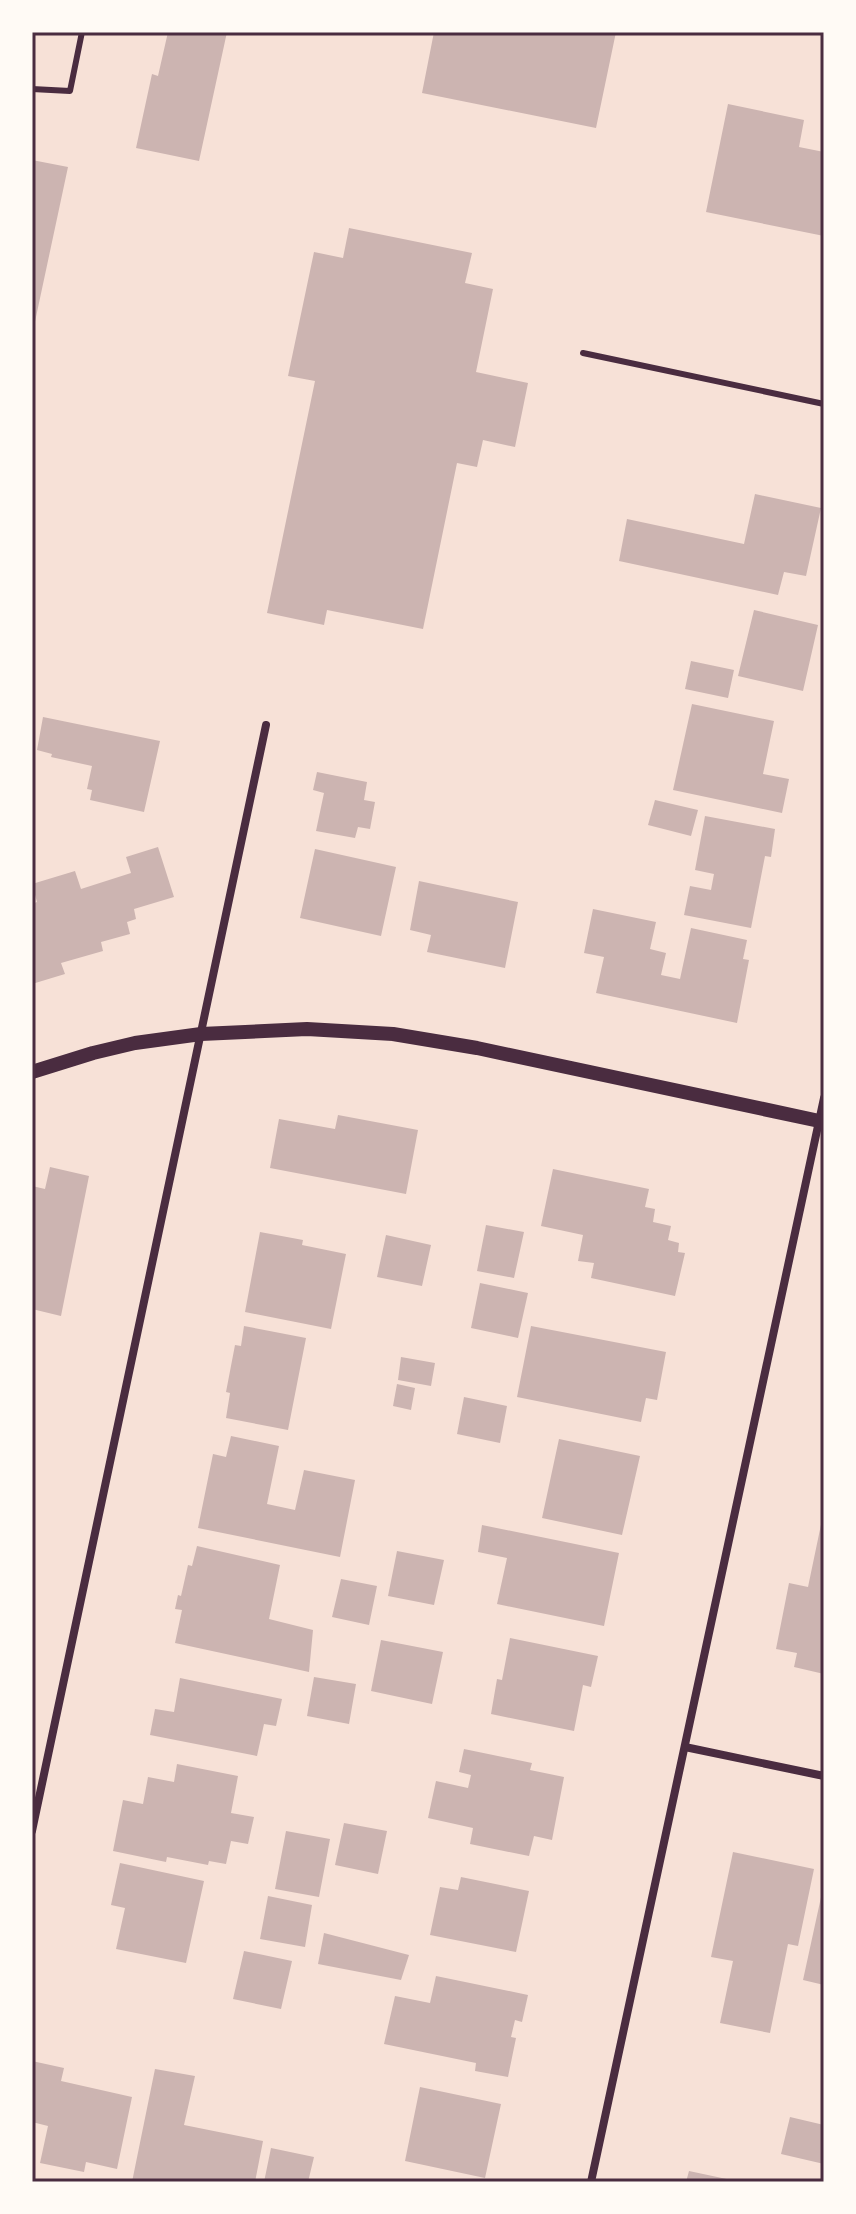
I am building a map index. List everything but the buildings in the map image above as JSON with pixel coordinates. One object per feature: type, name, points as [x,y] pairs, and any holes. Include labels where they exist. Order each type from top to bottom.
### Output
[{"type":"street","points":[[32,1831],[266,725]]},
{"type":"street","points":[[32,1072],[135,1043],[201,1034],[307,1029],[393,1034],[477,1048],[822,1122]]},
{"type":"street","points":[[591,2182],[822,1122],[824,1098]]},
{"type":"street","points":[[685,1747],[824,1776]]},
{"type":"lane","points":[[32,89],[70,91],[82,32]]},
{"type":"lane","points":[[583,353],[824,404]]}]
